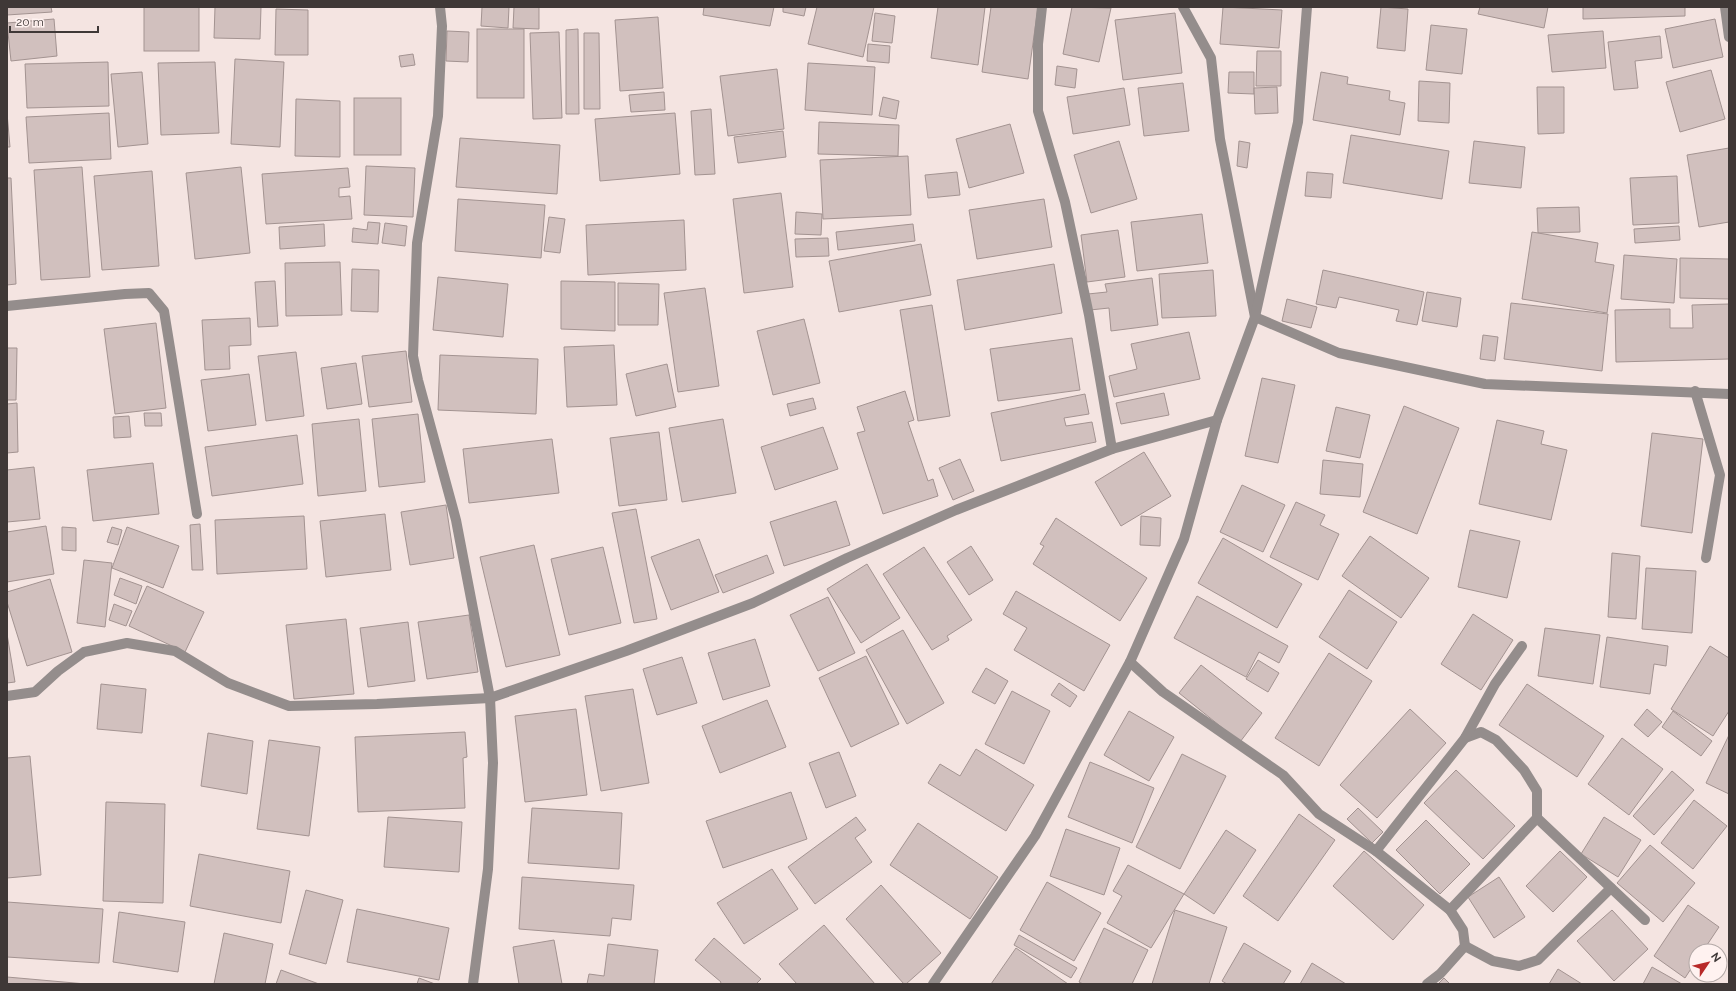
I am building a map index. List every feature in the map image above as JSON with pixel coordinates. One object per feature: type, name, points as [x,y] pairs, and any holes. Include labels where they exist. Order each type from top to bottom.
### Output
[{"type":"street","points":[[440,7],[442,26],[438,116],[416,243],[414,356],[418,380],[456,520],[490,698],[493,763],[488,868],[473,984]]},
{"type":"street","points":[[1042,7],[1038,44],[1038,111],[1065,202],[1089,315],[1112,449]]},
{"type":"street","points":[[1183,7],[1211,58],[1220,139],[1255,317]]},
{"type":"street","points":[[933,984],[1035,836],[1130,662],[1184,539],[1217,420],[1255,317],[1298,122],[1307,7]]},
{"type":"street","points":[[1725,7],[1729,38]]},
{"type":"street","points":[[7,306],[149,293],[164,311],[197,514]]},
{"type":"street","points":[[1255,317],[1339,353],[1485,384],[1695,391],[1729,394]]},
{"type":"street","points":[[1695,391],[1720,476],[1706,558]]},
{"type":"street","points":[[7,696],[35,692],[58,671],[84,652],[127,643],[175,651],[228,683],[289,706],[490,698],[626,651],[753,603],[847,558],[956,510],[1112,449],[1217,420]]},
{"type":"street","points":[[1376,851],[1465,738],[1495,684],[1522,646]]},
{"type":"street","points":[[1130,662],[1163,692],[1283,775],[1319,814],[1376,851],[1450,910],[1463,930],[1465,946],[1440,974],[1427,984]]},
{"type":"street","points":[[1450,910],[1537,818],[1537,791],[1524,770],[1496,740],[1481,732],[1465,738]]},
{"type":"street","points":[[1537,818],[1645,920]]},
{"type":"street","points":[[1465,946],[1493,961],[1519,966],[1538,960],[1611,888]]},
{"type":"building","points":[[7,7],[51,7],[52,12],[7,15]]},
{"type":"building","points":[[144,7],[199,7],[199,51],[144,51]]},
{"type":"building","points":[[215,7],[261,7],[260,39],[214,38]]},
{"type":"building","points":[[482,7],[509,7],[508,28],[481,26]]},
{"type":"building","points":[[514,7],[539,7],[539,29],[513,28]]},
{"type":"building","points":[[704,7],[774,7],[770,26],[703,15]]},
{"type":"building","points":[[783,7],[806,7],[804,16],[783,12]]},
{"type":"building","points":[[817,7],[874,7],[863,57],[808,44]]},
{"type":"building","points":[[938,7],[985,7],[978,65],[931,58]]},
{"type":"building","points":[[991,7],[1038,7],[1028,79],[982,72]]},
{"type":"building","points":[[1072,7],[1111,8],[1099,62],[1063,54]]},
{"type":"building","points":[[1223,7],[1282,10],[1279,48],[1220,44]]},
{"type":"building","points":[[1381,7],[1408,9],[1405,51],[1377,48]]},
{"type":"building","points":[[1480,7],[1548,7],[1544,28],[1478,14]]},
{"type":"building","points":[[1583,7],[1685,7],[1685,16],[1583,19]]},
{"type":"building","points":[[276,9],[308,10],[308,55],[275,55]]},
{"type":"building","points":[[875,13],[895,16],[892,43],[872,41]]},
{"type":"building","points":[[1175,13],[1182,73],[1123,80],[1115,20]]},
{"type":"building","points":[[658,17],[663,88],[620,91],[615,20]]},
{"type":"building","points":[[54,19],[57,56],[11,61],[7,23]]},
{"type":"building","points":[[1715,19],[1723,57],[1673,68],[1665,29]]},
{"type":"building","points":[[1431,25],[1467,29],[1462,74],[1426,70]]},
{"type":"building","points":[[477,29],[524,29],[524,98],[477,98]]},
{"type":"building","points":[[578,29],[579,114],[566,114],[566,30]]},
{"type":"building","points":[[447,31],[469,32],[468,62],[446,61]]},
{"type":"building","points":[[1603,31],[1606,68],[1552,72],[1548,35]]},
{"type":"building","points":[[559,32],[562,118],[533,119],[530,33]]},
{"type":"building","points":[[584,33],[599,33],[600,109],[584,109]]},
{"type":"building","points":[[1660,36],[1662,58],[1635,61],[1638,88],[1614,90],[1608,42]]},
{"type":"building","points":[[868,44],[890,46],[889,63],[867,61]]},
{"type":"building","points":[[1257,51],[1281,51],[1281,86],[1256,86]]},
{"type":"building","points":[[413,54],[415,65],[401,67],[399,56]]},
{"type":"building","points":[[235,59],[284,62],[280,147],[231,144]]},
{"type":"building","points":[[108,62],[109,106],[27,108],[25,64]]},
{"type":"building","points":[[215,62],[219,133],[161,135],[158,63]]},
{"type":"building","points":[[808,63],[875,67],[872,115],[805,110]]},
{"type":"building","points":[[1057,66],[1077,69],[1075,88],[1055,85]]},
{"type":"building","points":[[777,69],[784,129],[728,136],[720,76]]},
{"type":"building","points":[[1711,70],[1725,119],[1680,132],[1666,82]]},
{"type":"building","points":[[142,72],[148,144],[118,147],[111,74]]},
{"type":"building","points":[[1229,72],[1254,72],[1254,94],[1228,93]]},
{"type":"building","points":[[1321,72],[1348,77],[1347,84],[1390,91],[1389,100],[1405,103],[1400,135],[1313,120]]},
{"type":"building","points":[[1419,81],[1450,83],[1449,123],[1418,121]]},
{"type":"building","points":[[1183,83],[1189,131],[1144,136],[1138,88]]},
{"type":"building","points":[[1277,87],[1278,113],[1255,114],[1254,88]]},
{"type":"building","points":[[1537,87],[1564,87],[1564,133],[1538,134]]},
{"type":"building","points":[[1124,88],[1130,125],[1073,134],[1067,97]]},
{"type":"building","points":[[664,92],[665,110],[631,112],[629,95]]},
{"type":"building","points":[[883,97],[899,101],[896,119],[879,116]]},
{"type":"building","points":[[354,98],[401,98],[401,155],[354,155]]},
{"type":"building","points":[[296,99],[340,101],[340,157],[295,156]]},
{"type":"building","points":[[711,109],[715,174],[695,175],[691,111]]},
{"type":"building","points":[[7,113],[10,147],[7,147]]},
{"type":"building","points":[[109,113],[111,159],[29,163],[26,117]]},
{"type":"building","points":[[675,113],[680,174],[600,181],[595,119]]},
{"type":"building","points":[[819,122],[899,125],[898,156],[818,154]]},
{"type":"building","points":[[1010,124],[1024,173],[969,188],[956,139]]},
{"type":"building","points":[[783,131],[786,157],[738,163],[734,137]]},
{"type":"building","points":[[1351,135],[1449,151],[1442,199],[1343,183]]},
{"type":"building","points":[[460,138],[560,145],[557,194],[456,187]]},
{"type":"building","points":[[1119,141],[1137,199],[1091,213],[1074,155]]},
{"type":"building","points":[[1239,141],[1250,143],[1247,168],[1237,166]]},
{"type":"building","points":[[1474,141],[1525,147],[1521,188],[1469,183]]},
{"type":"building","points":[[1729,148],[1729,222],[1699,227],[1687,155]]},
{"type":"building","points":[[908,156],[911,215],[823,219],[820,160]]},
{"type":"building","points":[[366,166],[415,168],[413,217],[364,215]]},
{"type":"building","points":[[82,167],[90,277],[41,280],[34,170]]},
{"type":"building","points":[[241,167],[250,253],[195,259],[186,173]]},
{"type":"building","points":[[348,168],[350,187],[339,188],[339,197],[350,196],[352,219],[266,224],[262,174]]},
{"type":"building","points":[[152,171],[159,266],[102,270],[94,176]]},
{"type":"building","points":[[957,172],[960,195],[928,198],[925,175]]},
{"type":"building","points":[[1307,172],[1333,174],[1331,198],[1305,196]]},
{"type":"building","points":[[1677,176],[1679,223],[1633,225],[1630,178]]},
{"type":"building","points":[[7,178],[11,178],[16,284],[7,285]]},
{"type":"building","points":[[781,193],[793,287],[744,293],[733,199]]},
{"type":"building","points":[[458,199],[545,205],[541,258],[455,251]]},
{"type":"building","points":[[1044,199],[1052,247],[977,259],[969,210]]},
{"type":"building","points":[[1579,207],[1580,232],[1538,233],[1537,208]]},
{"type":"building","points":[[796,212],[822,214],[821,235],[795,234]]},
{"type":"building","points":[[1202,214],[1208,263],[1137,271],[1131,222]]},
{"type":"building","points":[[549,217],[565,219],[560,253],[544,251]]},
{"type":"building","points":[[684,220],[686,270],[588,275],[586,225]]},
{"type":"building","points":[[368,222],[380,223],[378,244],[352,242],[353,228],[367,230]]},
{"type":"building","points":[[385,223],[407,226],[405,246],[382,243]]},
{"type":"building","points":[[324,224],[325,246],[280,249],[279,227]]},
{"type":"building","points":[[913,224],[915,241],[838,250],[836,232]]},
{"type":"building","points":[[1679,226],[1680,240],[1635,243],[1634,229]]},
{"type":"building","points":[[1118,230],[1125,277],[1087,282],[1081,235]]},
{"type":"building","points":[[1532,232],[1598,243],[1595,262],[1614,265],[1607,313],[1522,299]]},
{"type":"building","points":[[828,238],[829,256],[796,257],[795,239]]},
{"type":"building","points":[[921,244],[931,295],[839,312],[829,261]]},
{"type":"building","points":[[1624,255],[1677,259],[1674,303],[1621,299]]},
{"type":"building","points":[[1680,258],[1729,259],[1729,299],[1680,298]]},
{"type":"building","points":[[340,262],[342,315],[286,316],[285,263]]},
{"type":"building","points":[[1054,264],[1062,313],[965,330],[957,280]]},
{"type":"building","points":[[352,269],[379,270],[378,312],[351,311]]},
{"type":"building","points":[[1213,270],[1216,316],[1162,318],[1159,274]]},
{"type":"building","points":[[1323,270],[1424,292],[1417,325],[1396,321],[1399,310],[1339,297],[1336,308],[1316,304]]},
{"type":"building","points":[[438,277],[508,284],[503,337],[433,330]]},
{"type":"building","points":[[1152,278],[1158,325],[1111,331],[1109,308],[1090,310],[1088,294],[1107,292],[1105,284]]},
{"type":"building","points":[[275,281],[278,326],[258,327],[255,282]]},
{"type":"building","points":[[561,281],[615,282],[615,331],[561,329]]},
{"type":"building","points":[[618,283],[659,284],[658,325],[618,325]]},
{"type":"building","points":[[705,288],[719,386],[678,392],[664,293]]},
{"type":"building","points":[[1427,292],[1461,298],[1457,327],[1422,321]]},
{"type":"building","points":[[1287,299],[1317,307],[1311,328],[1282,321]]},
{"type":"building","points":[[1511,303],[1608,314],[1602,371],[1504,359]]},
{"type":"building","points":[[1729,304],[1729,359],[1616,362],[1615,310],[1670,309],[1670,328],[1693,328],[1692,305]]},
{"type":"building","points":[[932,305],[950,416],[918,421],[900,310]]},
{"type":"building","points":[[250,318],[251,345],[229,346],[230,369],[205,370],[202,320]]},
{"type":"building","points":[[804,319],[820,383],[773,395],[757,331]]},
{"type":"building","points":[[156,323],[166,408],[115,414],[104,329]]},
{"type":"building","points":[[1189,332],[1200,379],[1114,397],[1109,376],[1137,369],[1131,344]]},
{"type":"building","points":[[1483,335],[1498,337],[1495,361],[1480,359]]},
{"type":"building","points":[[1072,338],[1080,390],[998,401],[990,349]]},
{"type":"building","points":[[614,345],[617,405],[567,407],[564,347]]},
{"type":"building","points":[[7,348],[17,348],[16,400],[7,400]]},
{"type":"building","points":[[406,351],[412,402],[369,407],[362,356]]},
{"type":"building","points":[[296,352],[304,416],[266,421],[258,356]]},
{"type":"building","points":[[440,355],[538,359],[536,414],[438,410]]},
{"type":"building","points":[[356,363],[362,404],[327,409],[321,368]]},
{"type":"building","points":[[667,364],[676,407],[636,416],[626,374]]},
{"type":"building","points":[[249,374],[256,425],[208,431],[201,380]]},
{"type":"building","points":[[1262,378],[1295,385],[1278,463],[1245,456]]},
{"type":"building","points":[[905,391],[914,420],[908,422],[928,481],[933,479],[938,496],[883,514],[857,433],[865,431],[857,407]]},
{"type":"building","points":[[1164,393],[1169,415],[1121,424],[1116,403]]},
{"type":"building","points":[[1085,394],[1089,414],[1064,418],[1066,426],[1092,422],[1096,442],[1001,461],[991,413]]},
{"type":"building","points":[[813,398],[816,409],[790,416],[787,404]]},
{"type":"building","points":[[17,403],[18,452],[7,453],[7,404]]},
{"type":"building","points":[[1404,406],[1459,428],[1417,534],[1363,512]]},
{"type":"building","points":[[1336,407],[1370,415],[1360,458],[1326,451]]},
{"type":"building","points":[[144,413],[161,413],[162,426],[145,426]]},
{"type":"building","points":[[418,414],[425,482],[379,487],[372,419]]},
{"type":"building","points":[[129,416],[131,437],[114,438],[113,417]]},
{"type":"building","points":[[359,419],[366,491],[318,496],[312,424]]},
{"type":"building","points":[[723,419],[736,493],[682,502],[669,428]]},
{"type":"building","points":[[1497,420],[1544,431],[1541,444],[1567,450],[1551,520],[1479,504]]},
{"type":"building","points":[[823,427],[838,469],[775,490],[761,447]]},
{"type":"building","points":[[659,432],[667,500],[619,506],[610,438]]},
{"type":"building","points":[[1652,433],[1703,439],[1692,533],[1641,526]]},
{"type":"building","points":[[297,435],[303,484],[212,496],[205,447]]},
{"type":"building","points":[[552,439],[559,493],[469,503],[463,449]]},
{"type":"building","points":[[1144,452],[1171,496],[1121,526],[1095,482]]},
{"type":"building","points":[[960,459],[974,491],[953,500],[939,468]]},
{"type":"building","points":[[1323,460],[1363,464],[1360,497],[1320,494]]},
{"type":"building","points":[[153,463],[159,514],[93,521],[87,470]]},
{"type":"building","points":[[34,467],[40,519],[7,522],[7,470]]},
{"type":"building","points":[[1242,485],[1285,505],[1263,552],[1220,532]]},
{"type":"building","points":[[836,501],[850,545],[784,566],[770,522]]},
{"type":"building","points":[[1296,502],[1325,515],[1320,525],[1339,534],[1318,580],[1270,557]]},
{"type":"building","points":[[446,505],[454,558],[410,565],[401,512]]},
{"type":"building","points":[[636,509],[657,619],[634,623],[612,513]]},
{"type":"building","points":[[385,514],[391,570],[326,577],[320,521]]},
{"type":"building","points":[[304,516],[307,569],[217,574],[215,520]]},
{"type":"building","points":[[1141,516],[1161,518],[1160,546],[1140,545]]},
{"type":"building","points":[[1056,518],[1147,578],[1120,621],[1033,564],[1044,546],[1040,544]]},
{"type":"building","points":[[200,524],[203,570],[192,570],[190,525]]},
{"type":"building","points":[[46,526],[54,574],[7,582],[7,532]]},
{"type":"building","points":[[62,527],[76,528],[76,551],[62,550]]},
{"type":"building","points":[[112,527],[122,530],[118,545],[107,542]]},
{"type":"building","points":[[127,527],[179,546],[163,588],[112,568]]},
{"type":"building","points":[[1470,530],[1520,541],[1507,598],[1458,587]]},
{"type":"building","points":[[1370,536],[1429,578],[1401,618],[1342,576]]},
{"type":"building","points":[[1223,538],[1302,584],[1277,628],[1198,583]]},
{"type":"building","points":[[699,539],[719,592],[671,610],[651,557]]},
{"type":"building","points":[[534,545],[560,655],[506,667],[480,557]]},
{"type":"building","points":[[971,546],[993,580],[969,595],[947,562]]},
{"type":"building","points":[[603,547],[621,623],[569,635],[551,559]]},
{"type":"building","points":[[924,547],[972,620],[947,636],[949,640],[932,650],[883,574]]},
{"type":"building","points":[[1612,553],[1640,556],[1636,619],[1608,617]]},
{"type":"building","points":[[767,555],[774,573],[723,593],[715,575]]},
{"type":"building","points":[[84,560],[112,563],[105,627],[77,623]]},
{"type":"building","points":[[867,564],[900,618],[861,643],[827,589]]},
{"type":"building","points":[[1646,568],[1696,571],[1692,633],[1642,629]]},
{"type":"building","points":[[120,578],[142,586],[136,604],[114,595]]},
{"type":"building","points":[[50,579],[72,652],[27,666],[7,602],[7,592]]},
{"type":"building","points":[[147,586],[204,612],[185,652],[129,626]]},
{"type":"building","points":[[1349,590],[1397,622],[1367,669],[1319,637]]},
{"type":"building","points":[[1016,591],[1110,645],[1084,691],[1014,650],[1027,628],[1003,614]]},
{"type":"building","points":[[1197,596],[1288,646],[1279,663],[1259,652],[1246,677],[1174,638]]},
{"type":"building","points":[[828,597],[855,653],[818,671],[790,615]]},
{"type":"building","points":[[114,604],[132,611],[126,626],[109,620]]},
{"type":"building","points":[[1473,614],[1513,640],[1481,690],[1441,664]]},
{"type":"building","points":[[469,615],[478,672],[427,679],[418,622]]},
{"type":"building","points":[[346,619],[354,694],[294,699],[286,625]]},
{"type":"building","points":[[408,622],[415,681],[368,687],[360,628]]},
{"type":"building","points":[[1545,628],[1600,635],[1593,684],[1538,676]]},
{"type":"building","points":[[903,630],[944,703],[907,724],[866,650]]},
{"type":"building","points":[[7,634],[15,682],[7,683]]},
{"type":"building","points":[[1607,637],[1668,646],[1666,666],[1654,664],[1650,694],[1600,687]]},
{"type":"building","points":[[755,639],[770,686],[723,700],[708,653]]},
{"type":"building","points":[[1710,646],[1729,658],[1729,711],[1713,736],[1671,709]]},
{"type":"building","points":[[1329,653],[1372,681],[1319,766],[1275,738]]},
{"type":"building","points":[[866,656],[899,724],[851,747],[819,678]]},
{"type":"building","points":[[682,657],[697,703],[657,715],[643,669]]},
{"type":"building","points":[[1258,660],[1279,673],[1268,692],[1246,679]]},
{"type":"building","points":[[1201,665],[1262,713],[1240,742],[1179,693]]},
{"type":"building","points":[[986,668],[1008,681],[995,704],[972,692]]},
{"type":"building","points":[[1059,683],[1077,696],[1070,707],[1051,695]]},
{"type":"building","points":[[101,684],[146,689],[142,733],[97,729]]},
{"type":"building","points":[[1527,684],[1604,736],[1577,777],[1499,725]]},
{"type":"building","points":[[633,689],[649,783],[601,791],[585,696]]},
{"type":"building","points":[[1012,691],[1050,711],[1024,764],[985,744]]},
{"type":"building","points":[[767,700],[786,747],[720,773],[702,726]]},
{"type":"building","points":[[576,709],[587,795],[525,802],[515,716]]},
{"type":"building","points":[[1410,709],[1446,743],[1377,818],[1340,785]]},
{"type":"building","points":[[1647,709],[1662,722],[1648,737],[1634,725]]},
{"type":"building","points":[[1129,711],[1174,737],[1149,781],[1104,755]]},
{"type":"building","points":[[1673,711],[1712,741],[1701,756],[1662,727]]},
{"type":"building","points":[[465,732],[467,757],[463,758],[465,808],[358,812],[355,737]]},
{"type":"building","points":[[208,733],[253,741],[247,794],[201,786]]},
{"type":"building","points":[[1729,735],[1729,794],[1706,783]]},
{"type":"building","points":[[1622,738],[1663,769],[1629,815],[1588,784]]},
{"type":"building","points":[[269,740],[320,747],[309,836],[257,829]]},
{"type":"building","points":[[976,749],[1034,785],[1006,831],[928,783],[940,764],[960,776]]},
{"type":"building","points":[[839,752],[856,796],[826,808],[809,763]]},
{"type":"building","points":[[1182,754],[1226,776],[1180,869],[1136,847]]},
{"type":"building","points":[[30,756],[41,875],[7,878],[7,758]]},
{"type":"building","points":[[1090,762],[1154,788],[1132,843],[1068,817]]},
{"type":"building","points":[[1456,770],[1515,826],[1483,859],[1424,803]]},
{"type":"building","points":[[1672,771],[1694,790],[1654,835],[1633,816]]},
{"type":"building","points":[[791,792],[807,839],[723,868],[706,821]]},
{"type":"building","points":[[1694,800],[1727,826],[1693,869],[1661,843]]},
{"type":"building","points":[[106,802],[165,804],[163,903],[103,901]]},
{"type":"building","points":[[532,808],[622,813],[619,869],[528,863]]},
{"type":"building","points":[[1358,808],[1383,832],[1372,843],[1347,819]]},
{"type":"building","points":[[1299,814],[1335,840],[1278,921],[1243,896]]},
{"type":"building","points":[[388,817],[462,822],[459,872],[384,867]]},
{"type":"building","points":[[856,817],[866,830],[855,838],[872,862],[815,904],[788,867]]},
{"type":"building","points":[[1604,817],[1641,840],[1618,877],[1581,854]]},
{"type":"building","points":[[1426,820],[1470,864],[1440,894],[1396,850]]},
{"type":"building","points":[[918,823],[998,877],[970,919],[890,865]]},
{"type":"building","points":[[1066,829],[1120,848],[1104,895],[1050,876]]},
{"type":"building","points":[[1226,830],[1256,850],[1214,914],[1184,894]]},
{"type":"building","points":[[1650,845],[1695,883],[1663,922],[1617,883]]},
{"type":"building","points":[[1364,851],[1424,905],[1393,940],[1333,886]]},
{"type":"building","points":[[1560,851],[1587,877],[1553,912],[1526,886]]},
{"type":"building","points":[[199,854],[290,871],[281,923],[190,906]]},
{"type":"building","points":[[1128,865],[1184,894],[1151,948],[1107,923],[1122,896],[1113,891]]},
{"type":"building","points":[[772,869],[798,909],[744,944],[717,903]]},
{"type":"building","points":[[522,877],[634,885],[631,920],[612,918],[610,936],[519,929]]},
{"type":"building","points":[[1499,877],[1525,917],[1494,938],[1468,897]]},
{"type":"building","points":[[1047,882],[1101,913],[1074,961],[1020,930]]},
{"type":"building","points":[[881,885],[941,953],[906,984],[904,984],[846,919]]},
{"type":"building","points":[[306,890],[343,900],[326,964],[289,954]]},
{"type":"building","points":[[7,902],[103,909],[99,963],[7,957]]},
{"type":"building","points":[[1688,905],[1719,927],[1708,943],[1688,943],[1688,973],[1685,978],[1654,956]]},
{"type":"building","points":[[357,909],[449,928],[439,980],[347,962]]},
{"type":"building","points":[[1175,910],[1227,927],[1209,984],[1152,984]]},
{"type":"building","points":[[1612,910],[1648,949],[1614,981],[1577,941]]},
{"type":"building","points":[[119,912],[185,922],[178,972],[113,962]]},
{"type":"building","points":[[824,925],[875,984],[797,984],[779,964]]},
{"type":"building","points":[[1104,928],[1148,950],[1132,984],[1083,984],[1079,982]]},
{"type":"building","points":[[224,933],[273,944],[265,984],[214,984]]},
{"type":"building","points":[[1019,935],[1077,968],[1071,978],[1014,945]]},
{"type":"building","points":[[714,938],[761,979],[756,984],[720,984],[721,982],[695,960]]},
{"type":"building","points":[[554,940],[562,984],[519,984],[513,947]]},
{"type":"building","points":[[1244,943],[1291,971],[1283,984],[1227,984],[1222,981]]},
{"type":"building","points":[[608,944],[658,950],[654,984],[587,984],[589,974],[604,976]]},
{"type":"building","points":[[1016,948],[1068,984],[991,984]]},
{"type":"building","points":[[1312,963],[1346,984],[1300,984]]},
{"type":"building","points":[[1652,967],[1682,984],[1643,984]]},
{"type":"building","points":[[1558,969],[1582,984],[1549,984]]},
{"type":"building","points":[[281,970],[319,984],[276,984]]},
{"type":"building","points":[[7,977],[86,984],[7,984]]},
{"type":"building","points":[[419,978],[435,984],[417,984]]},
{"type":"building","points":[[1444,978],[1450,984],[1438,984]]}]
